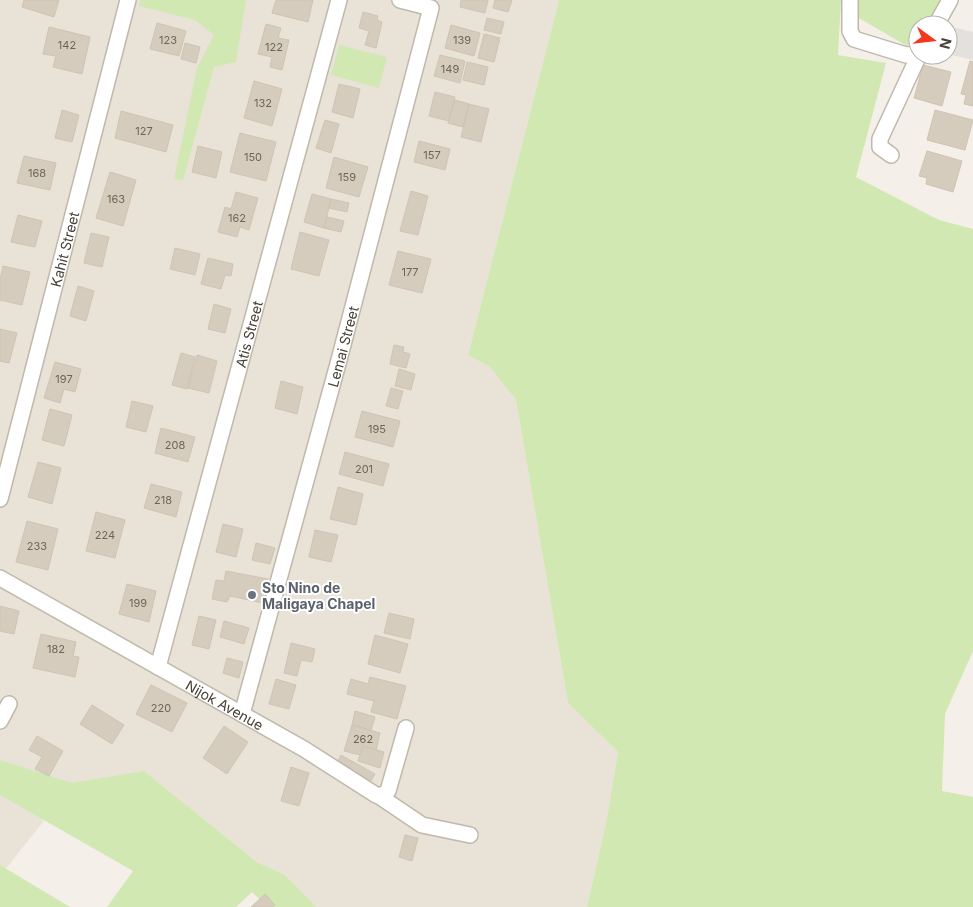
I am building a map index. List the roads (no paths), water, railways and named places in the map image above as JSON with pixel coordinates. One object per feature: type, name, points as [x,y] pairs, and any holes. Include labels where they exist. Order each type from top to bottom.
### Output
[{"type":"street","name":"Kahit Street","points":[[0,499],[128,0]]},
{"type":"street","name":"Atis Street","points":[[158,667],[339,0]]},
{"type":"street","name":"Lemai Street","points":[[242,714],[339,360],[431,8],[400,0]]},
{"type":"street","points":[[850,0],[850,30],[854,39],[908,55]]},
{"type":"street","points":[[942,15],[950,0]]},
{"type":"street","points":[[891,155],[880,147],[879,141],[913,65]]},
{"type":"street","name":"Nijok Avenue","points":[[0,578],[304,750],[422,825],[470,835]]},
{"type":"street","points":[[0,721],[9,704]]},
{"type":"street","points":[[379,796],[385,795],[388,791],[406,728]]},
{"type":"place","name":"Sto Nino de Maligaya Chapel","points":[[252,595]]}]
